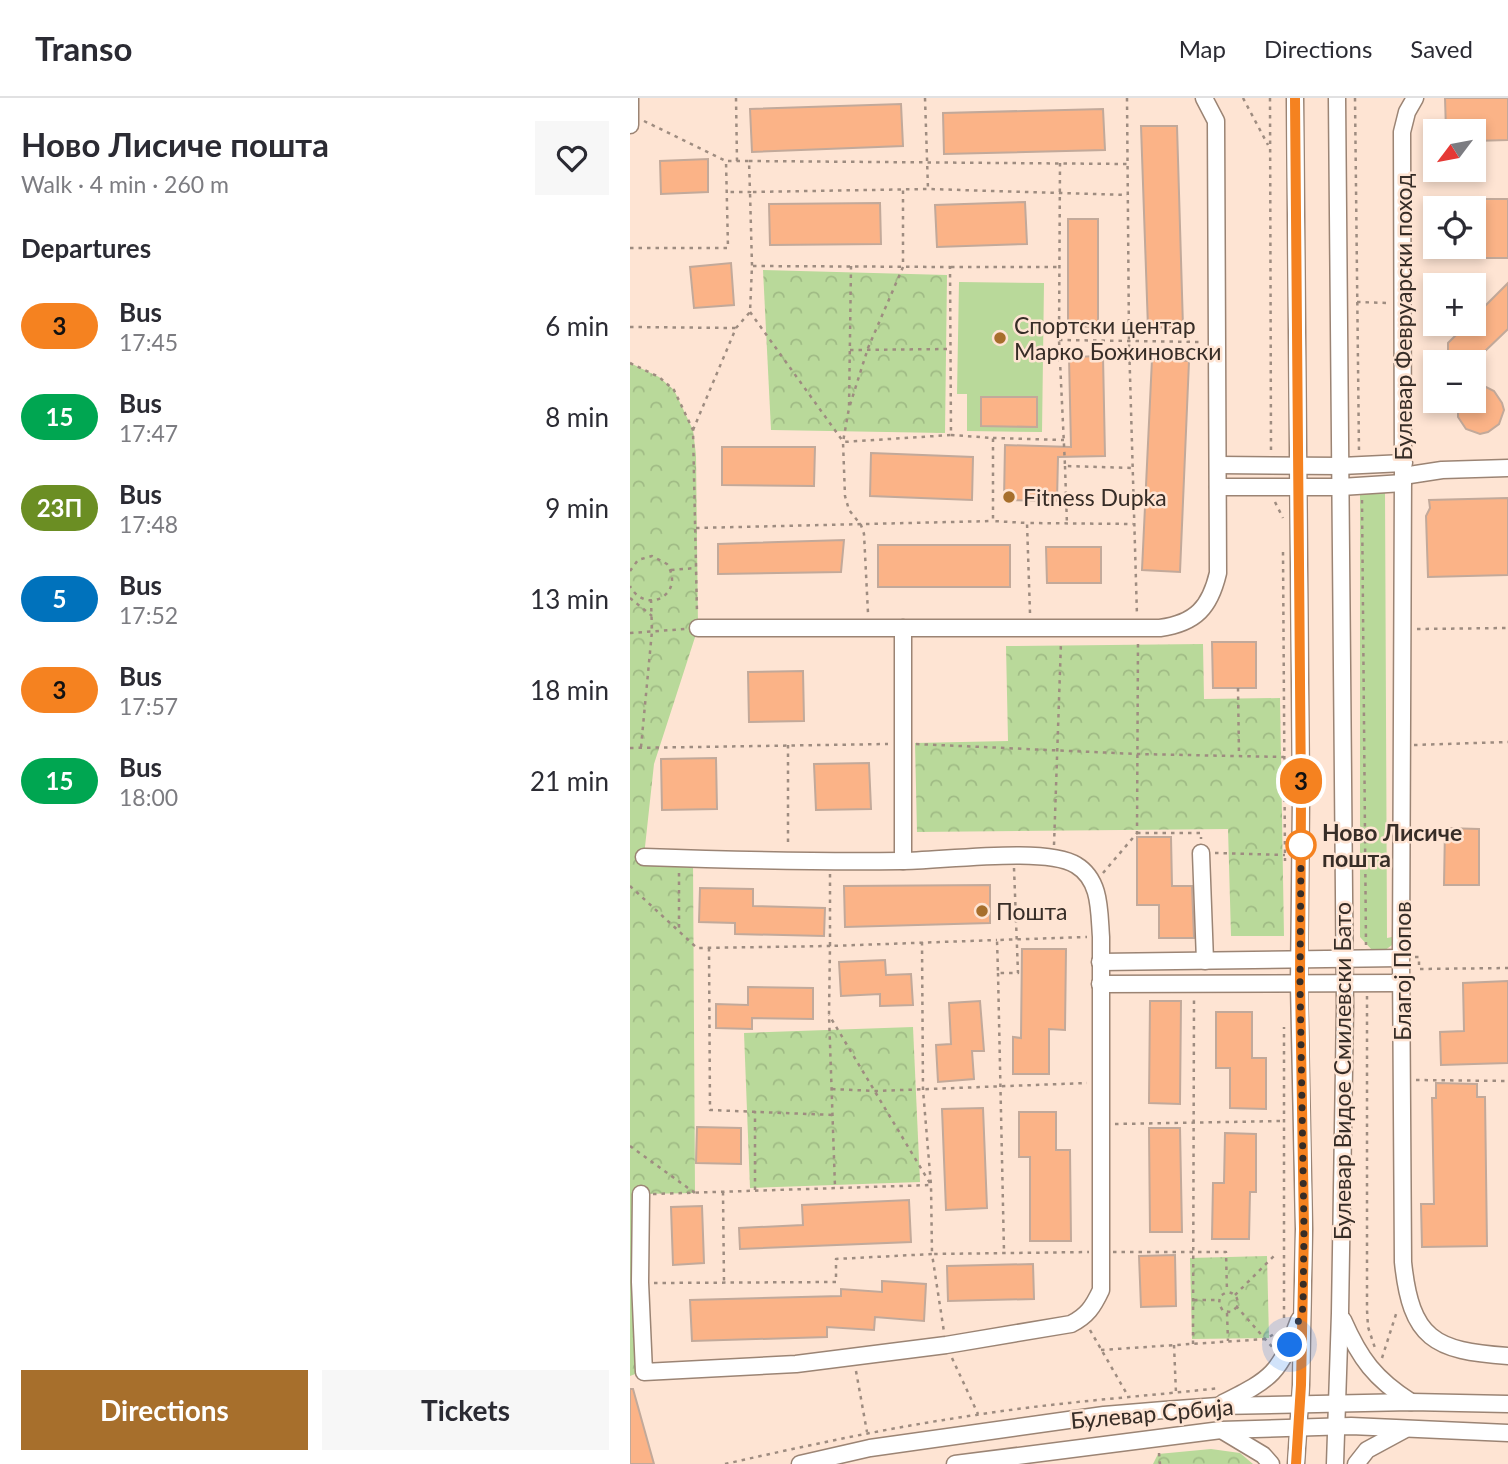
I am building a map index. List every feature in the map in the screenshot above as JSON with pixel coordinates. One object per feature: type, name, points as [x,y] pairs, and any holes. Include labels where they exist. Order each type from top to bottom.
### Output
[{"type":"street","points":[[630,98],[630,125]]},
{"type":"street","points":[[698,628],[1138,628],[1173,626],[1199,613],[1208,602],[1218,573],[1216,121],[1204,98]]},
{"type":"street","name":"Булевар Видое Смилевски Бато","points":[[1295,98],[1304,1229],[1296,1464]]},
{"type":"street","name":"Булевар Видое Смилевски Бато","points":[[1335,1464],[1340,1313],[1344,983],[1337,98]]},
{"type":"street","name":"Булевар Февруарски поход","points":[[1415,98],[1407,112],[1402,132],[1403,474],[1508,468]]},
{"type":"street","points":[[1218,466],[1341,466],[1403,474]]},
{"type":"street","points":[[1218,487],[1341,486],[1403,474]]},
{"type":"street","name":"Благој Попов","points":[[1403,474],[1403,1262],[1410,1307],[1418,1321],[1438,1342],[1463,1352],[1508,1356]]},
{"type":"street","points":[[902,628],[907,733],[903,861]]},
{"type":"street","points":[[1201,853],[1205,961]]},
{"type":"street","points":[[641,1194],[637,1374],[853,1358],[1071,1324],[1092,1309],[1101,1290],[1101,937],[1097,894],[1091,878],[1076,864],[1054,857],[903,861],[644,857]]},
{"type":"street","points":[[1100,962],[1401,958]]},
{"type":"street","points":[[1100,984],[1402,983]]},
{"type":"street","points":[[1218,1406],[1261,1383],[1272,1374],[1282,1362],[1303,1308]]},
{"type":"street","points":[[1340,1313],[1353,1344],[1370,1370],[1411,1402]]},
{"type":"street","name":"Булевар Србија","points":[[800,1464],[870,1448],[1104,1415],[1218,1406],[1411,1402],[1508,1404]]},
{"type":"street","name":"Булевар Србија","points":[[956,1464],[1160,1444],[1221,1430],[1336,1426],[1508,1433]]},
{"type":"street","points":[[1356,1464],[1367,1450],[1408,1428]]},
{"type":"street","points":[[1221,1430],[1263,1454],[1271,1464]]},
{"type":"path","points":[[736,98],[737,161]]},
{"type":"path","points":[[925,98],[928,190]]},
{"type":"path","points":[[1093,884],[1137,833],[1138,628],[1129,341],[1127,98]]},
{"type":"path","points":[[1243,98],[1270,148]]},
{"type":"path","points":[[1270,98],[1271,458]]},
{"type":"path","points":[[1355,98],[1359,456]]},
{"type":"path","points":[[630,114],[726,161],[1128,164]]},
{"type":"path","points":[[630,248],[729,248],[726,161]]},
{"type":"path","points":[[749,161],[752,266],[750,312],[843,442]]},
{"type":"path","points":[[1060,163],[1059,340],[1067,525]]},
{"type":"path","points":[[869,628],[866,544],[861,525],[846,503],[843,442],[849,408],[868,348],[903,267],[904,190]]},
{"type":"path","points":[[727,192],[928,190],[1127,195]]},
{"type":"path","points":[[752,266],[1059,267]]},
{"type":"path","points":[[849,408],[851,266]]},
{"type":"path","points":[[950,267],[951,435]]},
{"type":"path","points":[[1357,302],[1403,303]]},
{"type":"path","points":[[630,633],[698,628],[694,430],[736,328],[750,312]]},
{"type":"path","points":[[630,327],[736,328]]},
{"type":"path","points":[[1059,340],[1217,342]]},
{"type":"path","points":[[850,350],[950,349]]},
{"type":"path","points":[[630,363],[659,377],[674,390],[694,430]]},
{"type":"path","points":[[843,442],[951,435],[1064,440]]},
{"type":"path","points":[[993,438],[993,521]]},
{"type":"path","points":[[1272,438],[1279,438]]},
{"type":"path","points":[[1065,466],[1133,468]]},
{"type":"path","points":[[1362,489],[1366,952]]},
{"type":"path","points":[[1272,497],[1283,516],[1283,529]]},
{"type":"path","points":[[696,528],[993,521],[1067,525],[1135,524]]},
{"type":"path","points":[[1027,523],[1030,627]]},
{"type":"path","points":[[1283,543],[1285,869]]},
{"type":"path","points":[[630,571],[638,560],[652,556],[667,564],[673,578],[670,590],[665,596],[651,600],[637,596],[630,586]]},
{"type":"path","points":[[671,570],[695,568]]},
{"type":"path","points":[[630,598],[652,616]]},
{"type":"path","points":[[641,748],[652,631],[651,600]]},
{"type":"path","points":[[1054,857],[1061,628]]},
{"type":"path","points":[[1404,629],[1508,628]]},
{"type":"path","points":[[1238,688],[1239,756]]},
{"type":"path","points":[[630,748],[788,745],[907,733],[1058,750],[1283,757]]},
{"type":"path","points":[[1404,746],[1508,742]]},
{"type":"path","points":[[788,745],[788,860]]},
{"type":"path","points":[[998,974],[1018,973],[1013,856]]},
{"type":"path","points":[[679,858],[679,929]]},
{"type":"path","points":[[830,860],[828,1015],[835,1187]]},
{"type":"path","points":[[630,886],[697,948],[1101,937]]},
{"type":"path","points":[[997,940],[1004,1252]]},
{"type":"path","points":[[922,942],[923,1090],[931,1185],[932,1254],[946,1345],[978,1414]]},
{"type":"path","points":[[709,948],[710,1110],[833,1115]]},
{"type":"path","points":[[1401,958],[1419,957],[1419,970],[1508,968]]},
{"type":"path","points":[[1193,1344],[1195,983]]},
{"type":"path","points":[[1367,990],[1367,1310],[1372,1341],[1381,1361],[1397,1310]]},
{"type":"path","points":[[828,1015],[931,1185]]},
{"type":"path","points":[[1284,1018],[1284,1322]]},
{"type":"path","points":[[1403,1080],[1508,1082]]},
{"type":"path","points":[[832,1089],[923,1090],[1100,1082]]},
{"type":"path","points":[[755,1111],[755,1190]]},
{"type":"path","points":[[1101,1124],[1283,1121]]},
{"type":"path","points":[[630,1146],[695,1193]]},
{"type":"path","points":[[641,1194],[931,1185]]},
{"type":"path","points":[[723,1192],[724,1283]]},
{"type":"path","points":[[655,1283],[836,1282],[836,1259],[1004,1252],[1226,1252],[1227,1293]]},
{"type":"path","points":[[1235,1295],[1274,1256]]},
{"type":"path","points":[[1227,1312],[1220,1308],[1219,1300],[1223,1294],[1235,1295]]},
{"type":"path","points":[[1235,1295],[1237,1307],[1278,1354]]},
{"type":"path","points":[[1192,1300],[1219,1300]]},
{"type":"path","points":[[1227,1312],[1237,1307]]},
{"type":"path","points":[[1227,1312],[1228,1342]]},
{"type":"path","points":[[1083,1318],[1128,1396],[1221,1388]]},
{"type":"path","points":[[1101,1350],[1266,1339],[1274,1334]]},
{"type":"path","points":[[1174,1345],[1176,1393]]},
{"type":"path","points":[[853,1358],[867,1432]]},
{"type":"path","points":[[1160,1444],[1160,1464]]},
{"type":"green space","points":[[763,270],[947,275],[945,433],[771,430]]},
{"type":"green space","name":"Спортски центар Марко Божиновски","points":[[959,282],[1044,283],[1042,432],[967,431],[967,394],[957,394]]},
{"type":"green space","points":[[630,363],[659,377],[674,390],[693,430],[696,455],[698,628],[654,764],[644,856],[693,859],[695,1193],[641,1194],[638,1373],[630,1376]]},
{"type":"green space","points":[[1385,491],[1387,938],[1397,936],[1392,945],[1384,951],[1372,950],[1360,937],[1360,492]]},
{"type":"green space","points":[[1203,644],[1204,699],[1280,698],[1284,936],[1231,936],[1228,829],[917,832],[915,743],[1008,741],[1006,646]]},
{"type":"green space","points":[[913,1027],[920,1182],[750,1188],[744,1033]]},
{"type":"green space","points":[[1267,1256],[1269,1338],[1192,1339],[1190,1258]]},
{"type":"green space","points":[[1211,1449],[1240,1453],[1253,1464],[1153,1464],[1158,1454]]},
{"type":"building","points":[[1445,98],[1508,98],[1508,140],[1486,141],[1486,119],[1446,119]]},
{"type":"building","points":[[901,104],[903,146],[752,152],[750,109]]},
{"type":"building","points":[[1103,109],[1105,150],[944,154],[943,113]]},
{"type":"building","points":[[1141,126],[1177,126],[1183,327],[1148,328]]},
{"type":"building","points":[[708,159],[708,192],[661,194],[660,161]]},
{"type":"building","points":[[1486,199],[1508,199],[1508,258],[1486,258]]},
{"type":"building","points":[[1025,202],[1027,244],[937,247],[935,205]]},
{"type":"building","points":[[880,203],[881,244],[770,245],[769,204]]},
{"type":"building","points":[[1068,219],[1098,219],[1098,327],[1068,326]]},
{"type":"building","points":[[731,263],[734,305],[694,308],[690,267]]},
{"type":"building","points":[[1508,283],[1508,329],[1486,350],[1448,350],[1448,343],[1455,336],[1486,336],[1486,305]]},
{"type":"building","points":[[1103,356],[1105,456],[1058,457],[1057,501],[1004,500],[1005,445],[1071,447],[1069,357]]},
{"type":"building","points":[[1152,359],[1189,361],[1180,572],[1142,570]]},
{"type":"building","points":[[1486,387],[1494,391],[1504,410],[1499,424],[1480,434],[1466,429],[1458,413],[1486,413]]},
{"type":"building","points":[[981,397],[1037,397],[1037,427],[981,426]]},
{"type":"building","points":[[722,447],[815,447],[814,486],[722,485]]},
{"type":"building","points":[[871,453],[973,457],[972,500],[870,496]]},
{"type":"building","points":[[1508,498],[1508,575],[1428,577],[1426,516],[1430,508],[1429,500]]},
{"type":"building","points":[[844,540],[841,572],[718,574],[718,544]]},
{"type":"building","points":[[878,545],[1010,545],[1010,587],[878,587]]},
{"type":"building","points":[[1046,547],[1101,547],[1101,583],[1047,583]]},
{"type":"building","points":[[1212,642],[1256,642],[1256,688],[1213,688]]},
{"type":"building","points":[[803,671],[804,721],[749,722],[748,672]]},
{"type":"building","points":[[716,758],[717,809],[662,810],[661,759]]},
{"type":"building","points":[[869,763],[871,809],[816,810],[814,764]]},
{"type":"building","points":[[1445,828],[1479,829],[1479,885],[1444,885]]},
{"type":"building","points":[[1137,837],[1171,837],[1172,886],[1192,886],[1194,938],[1159,938],[1159,905],[1137,905]]},
{"type":"building","points":[[990,885],[990,923],[845,927],[844,886]]},
{"type":"building","points":[[700,888],[753,889],[753,906],[825,908],[824,936],[735,934],[735,923],[699,922]]},
{"type":"building","points":[[1022,949],[1066,949],[1065,1030],[1049,1029],[1049,1074],[1013,1074],[1013,1037],[1021,1038]]},
{"type":"building","points":[[885,960],[886,975],[911,974],[913,1005],[880,1006],[880,994],[841,996],[839,962]]},
{"type":"building","points":[[1508,981],[1508,1063],[1441,1065],[1440,1032],[1464,1031],[1463,983]]},
{"type":"building","points":[[748,987],[813,988],[813,1019],[752,1018],[752,1029],[716,1028],[716,1004],[748,1005]]},
{"type":"building","points":[[980,1001],[984,1051],[972,1051],[974,1079],[938,1082],[936,1045],[951,1044],[949,1003]]},
{"type":"building","points":[[1150,1001],[1181,1001],[1180,1104],[1149,1103]]},
{"type":"building","points":[[1216,1012],[1252,1012],[1252,1058],[1266,1058],[1266,1109],[1230,1108],[1230,1068],[1216,1068]]},
{"type":"building","points":[[1436,1083],[1477,1084],[1477,1097],[1485,1097],[1487,1246],[1422,1247],[1421,1204],[1434,1204],[1432,1098],[1436,1098]]},
{"type":"building","points":[[983,1108],[987,1208],[946,1210],[942,1109]]},
{"type":"building","points":[[1019,1112],[1056,1112],[1056,1150],[1070,1150],[1071,1241],[1030,1241],[1030,1157],[1019,1157]]},
{"type":"building","points":[[697,1127],[741,1128],[741,1164],[696,1163]]},
{"type":"building","points":[[1149,1128],[1180,1128],[1182,1232],[1150,1232]]},
{"type":"building","points":[[1225,1133],[1256,1134],[1256,1192],[1250,1192],[1249,1239],[1212,1239],[1213,1183],[1224,1183]]},
{"type":"building","points":[[909,1200],[911,1242],[740,1249],[739,1228],[803,1225],[802,1205]]},
{"type":"building","points":[[702,1206],[704,1263],[673,1265],[671,1207]]},
{"type":"building","points":[[1175,1255],[1176,1306],[1141,1307],[1139,1256]]},
{"type":"building","points":[[1033,1264],[1034,1299],[948,1301],[947,1266]]},
{"type":"building","points":[[882,1281],[926,1284],[924,1321],[875,1317],[874,1330],[827,1327],[827,1337],[692,1341],[690,1300],[841,1296],[841,1289],[882,1292]]},
{"type":"building","points":[[630,1389],[633,1389],[654,1464],[630,1464]]},
{"type":"bus line","name":"3","points":[[1295,98],[1304,1229],[1301,1385],[1296,1464]]},
{"type":"place","name":"Спортски центар Марко Божиновски","points":[[1000,338]]},
{"type":"place","name":"Fitness Dupka","points":[[1009,497]]},
{"type":"place","name":"Ново Лисиче пошта","points":[[1301,845]]},
{"type":"place","name":"Пошта","points":[[982,911]]},
{"type":"route","points":[[1290,1345],[1303,1308],[1301,845]]}]
